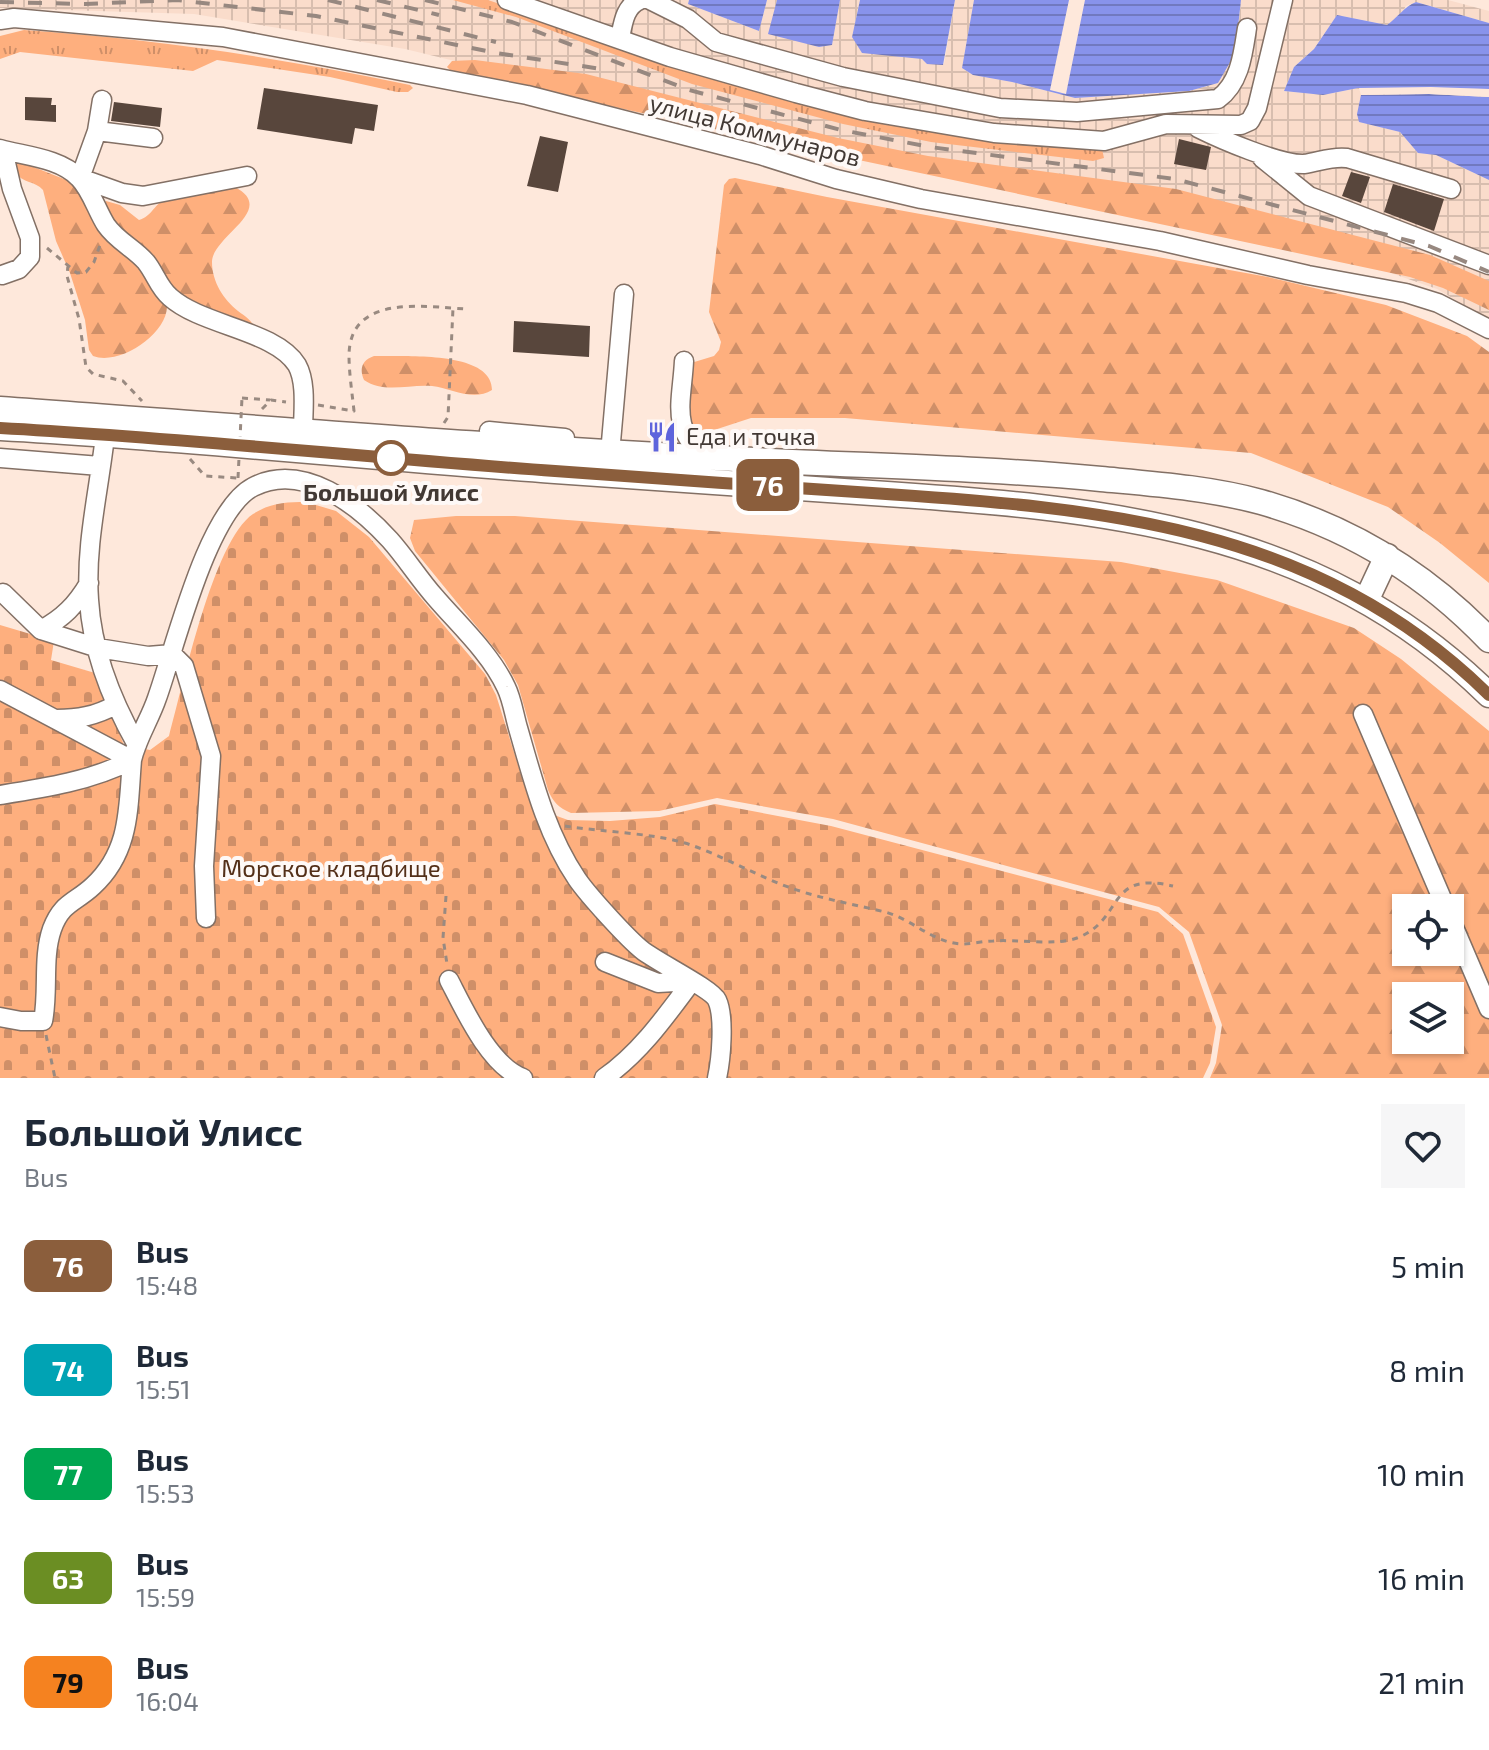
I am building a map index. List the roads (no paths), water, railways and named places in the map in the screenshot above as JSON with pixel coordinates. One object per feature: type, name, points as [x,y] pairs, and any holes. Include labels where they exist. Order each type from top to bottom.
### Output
[{"type":"highway","points":[[0,409],[553,450],[702,454],[1061,476],[1206,492],[1256,501],[1298,514],[1387,556],[1438,591],[1489,640]]},
{"type":"highway","points":[[0,428],[1058,507],[1199,533],[1277,559],[1366,601],[1410,630],[1489,695]]},
{"type":"highway","points":[[1366,601],[1387,556]]},
{"type":"street","points":[[507,0],[670,57],[865,111],[994,133],[1104,141],[1166,124],[1241,125],[1250,121],[1257,108],[1283,0]]},
{"type":"street","points":[[620,38],[627,13],[633,3],[640,0]]},
{"type":"street","points":[[650,0],[688,19],[716,42],[843,77],[1000,108],[1077,112],[1218,99],[1228,91],[1240,66],[1247,28]]},
{"type":"street","name":"улица Коммунаров","points":[[0,20],[14,18],[223,37],[527,95],[921,199],[1160,241],[1308,275],[1406,293],[1438,303],[1489,329]]},
{"type":"street","points":[[102,100],[97,131],[80,178],[107,226],[120,241],[136,250],[167,295],[185,309],[284,351],[298,367],[302,385],[303,431]]},
{"type":"street","points":[[1187,123],[1254,151],[1300,164],[1347,158],[1451,189]]},
{"type":"street","points":[[97,131],[153,138]]},
{"type":"street","points":[[2,275],[19,269],[30,257],[30,238],[12,189],[2,149],[53,163],[80,178],[122,193],[143,196],[247,176]]},
{"type":"street","points":[[1254,151],[1309,196],[1489,265]]},
{"type":"street","points":[[611,442],[624,294]]},
{"type":"street","points":[[684,361],[681,425],[688,441],[702,454]]},
{"type":"street","points":[[489,431],[702,454]]},
{"type":"street","points":[[105,436],[89,601],[98,648],[115,705],[134,752]]},
{"type":"street","points":[[0,458],[100,466]]},
{"type":"street","points":[[0,1017],[43,1021],[47,1000],[48,945],[53,927],[66,904],[92,888],[103,875],[122,844],[128,822],[134,752],[155,704],[205,556],[231,506],[241,495],[268,481],[309,482],[329,490],[357,510],[391,541],[420,581],[495,667],[508,690],[546,823],[578,881],[638,947],[661,964],[713,993],[719,1002],[721,1036],[717,1078]]},
{"type":"street","points":[[41,630],[71,609],[89,583]]},
{"type":"street","points":[[3,593],[41,630],[98,648],[148,656],[172,654],[184,666],[211,756],[204,866],[206,918]]},
{"type":"street","points":[[0,690],[53,719],[134,752]]},
{"type":"street","points":[[53,719],[78,719],[115,705]]},
{"type":"street","points":[[1363,714],[1440,894]]},
{"type":"street","points":[[0,795],[93,776],[134,752]]},
{"type":"street","points":[[1464,951],[1489,1009]]},
{"type":"street","points":[[605,962],[658,983],[692,981]]},
{"type":"street","points":[[449,980],[486,1044],[509,1073],[523,1078]]},
{"type":"street","points":[[604,1078],[620,1067],[657,1027],[692,981]]},
{"type":"water","points":[[689,0],[767,0],[759,31],[688,4]]},
{"type":"water","points":[[777,0],[840,0],[832,45],[819,47],[768,34]]},
{"type":"water","points":[[860,0],[955,0],[943,65],[927,64],[922,59],[862,53],[852,37]]},
{"type":"water","points":[[974,0],[1241,0],[1235,54],[1218,83],[1189,91],[1075,98],[973,75],[962,68]]},
{"type":"water","points":[[1416,2],[1489,23],[1489,89],[1358,88],[1323,95],[1284,91],[1294,67],[1314,49],[1337,15],[1387,25]]},
{"type":"water","points":[[1361,95],[1489,97],[1489,180],[1436,155],[1418,153],[1400,132],[1359,122],[1357,114]]},
{"type":"railway","points":[[0,2],[85,4],[177,0],[316,16],[496,53],[608,70]]},
{"type":"railway","points":[[328,0],[496,42]]},
{"type":"railway","points":[[377,0],[439,15]]},
{"type":"railway","points":[[425,0],[512,22],[689,90],[841,130],[930,147],[1175,179],[1429,246],[1489,272]]},
{"type":"place","name":"Еда и точка","points":[[662,437]]},
{"type":"place","name":"Большой Улисс","points":[[391,458]]},
{"type":"park label","name":"Морское кладбище","points":[[331,869]]}]
